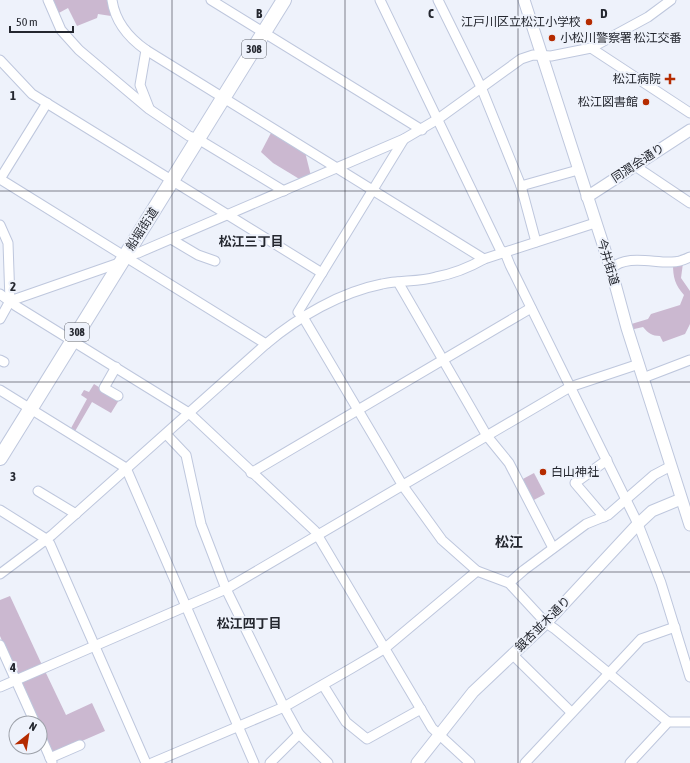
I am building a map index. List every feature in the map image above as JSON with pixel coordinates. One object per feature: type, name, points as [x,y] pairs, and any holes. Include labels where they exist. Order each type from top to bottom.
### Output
[{"type":"main road","name":"船堀街道","points":[[0,458],[284,0]]},
{"type":"street","points":[[48,0],[61,30],[79,50],[149,110],[189,136],[198,139],[284,191]]},
{"type":"street","points":[[112,0],[113,9],[126,34],[146,50],[484,259]]},
{"type":"street","points":[[211,0],[422,130]]},
{"type":"street","points":[[380,0],[500,249],[504,252],[627,499],[661,583],[690,677]]},
{"type":"street","points":[[438,0],[481,87],[521,186],[536,242]]},
{"type":"street","name":"今井街道","points":[[524,0],[611,269],[643,378],[690,525]]},
{"type":"street","points":[[10,301],[138,253],[404,139],[422,130],[521,59],[533,55],[551,56],[591,48],[648,17],[671,0]]},
{"type":"street","points":[[591,48],[689,110]]},
{"type":"street","points":[[146,50],[140,85],[149,110]]},
{"type":"street","points":[[0,60],[32,94],[322,273]]},
{"type":"street","points":[[47,103],[0,179],[122,259],[266,344]]},
{"type":"street","name":"同潤会通り","points":[[587,197],[690,130]]},
{"type":"street","points":[[404,139],[298,312],[303,317],[403,486],[442,540],[477,571],[509,582],[546,623],[668,722],[690,722]]},
{"type":"street","points":[[635,166],[690,203]]},
{"type":"street","points":[[521,186],[578,170]]},
{"type":"street","points":[[0,574],[47,540],[266,344],[303,317],[337,299],[368,288],[398,282],[436,278],[504,252],[595,223]]},
{"type":"street","points":[[0,225],[8,243],[10,301],[0,319]]},
{"type":"street","points":[[171,239],[198,255],[215,261]]},
{"type":"street","points":[[611,269],[614,266],[636,260],[671,262],[690,257]]},
{"type":"street","points":[[398,282],[487,436],[509,463],[553,548]]},
{"type":"street","points":[[0,294],[72,341],[189,413],[317,535],[432,728],[470,763]]},
{"type":"street","points":[[251,473],[531,308]]},
{"type":"street","points":[[643,378],[690,360]]},
{"type":"street","points":[[0,687],[226,589],[570,387],[639,364]]},
{"type":"street","points":[[116,367],[104,388],[118,396]]},
{"type":"street","points":[[0,390],[126,468],[254,763]]},
{"type":"street","points":[[166,434],[186,455],[201,524],[226,589],[284,707],[299,734],[328,763]]},
{"type":"street","points":[[604,517],[575,483],[607,460]]},
{"type":"street","points":[[509,582],[586,524],[604,517],[654,475],[671,466]]},
{"type":"street","points":[[38,491],[76,514]]},
{"type":"street","name":"銀杏並木通り","points":[[417,763],[469,696],[546,623],[638,524],[652,511],[682,499]]},
{"type":"street","points":[[0,510],[47,540],[66,576],[146,763]]},
{"type":"street","points":[[152,763],[284,707],[384,649],[477,571]]},
{"type":"street","points":[[525,763],[571,712],[641,639],[675,627]]},
{"type":"street","points":[[0,645],[31,715]]},
{"type":"street","points":[[513,655],[571,712]]},
{"type":"street","points":[[323,685],[346,722],[367,739],[421,709]]},
{"type":"street","points":[[630,763],[668,722]]},
{"type":"street","points":[[270,763],[299,734]]},
{"type":"street","points":[[51,760],[80,745]]},
{"type":"shaded area","points":[[51,0],[110,0],[111,16],[98,14],[97,18],[77,26],[68,8],[57,14]]},
{"type":"shaded area","points":[[272,131],[305,152],[311,176],[301,180],[273,163],[261,152]]},
{"type":"shaded area","points":[[683,263],[681,278],[690,291],[690,324],[685,334],[663,342],[660,336],[650,334],[643,327],[630,330],[628,325],[648,319],[651,314],[680,305],[684,295],[678,288],[675,281],[673,264]]},
{"type":"shaded area","points":[[94,384],[119,400],[111,413],[92,402],[74,433],[70,430],[87,399],[81,395],[84,390],[89,392]]},
{"type":"shaded area","points":[[534,473],[545,494],[532,501],[521,480]]},
{"type":"shaded area","points":[[10,596],[42,665],[18,677],[0,636],[0,600]]},
{"type":"shaded area","points":[[45,671],[66,715],[92,703],[105,731],[52,754],[48,745],[48,715],[35,715],[21,683]]},
{"type":"place","name":"江戸川区立松江小学校","points":[[589,22]]},
{"type":"place","name":"小松川警察署 松江交番","points":[[552,38]]},
{"type":"place","name":"松江病院","points":[[670,79]]},
{"type":"place","name":"松江図書館","points":[[646,102]]},
{"type":"place","name":"白山神社","points":[[543,472]]},
{"type":"district","name":"松江三丁目","points":[[251,241]]},
{"type":"district","name":"松江","points":[[509,542]]},
{"type":"district","name":"松江四丁目","points":[[249,623]]}]
